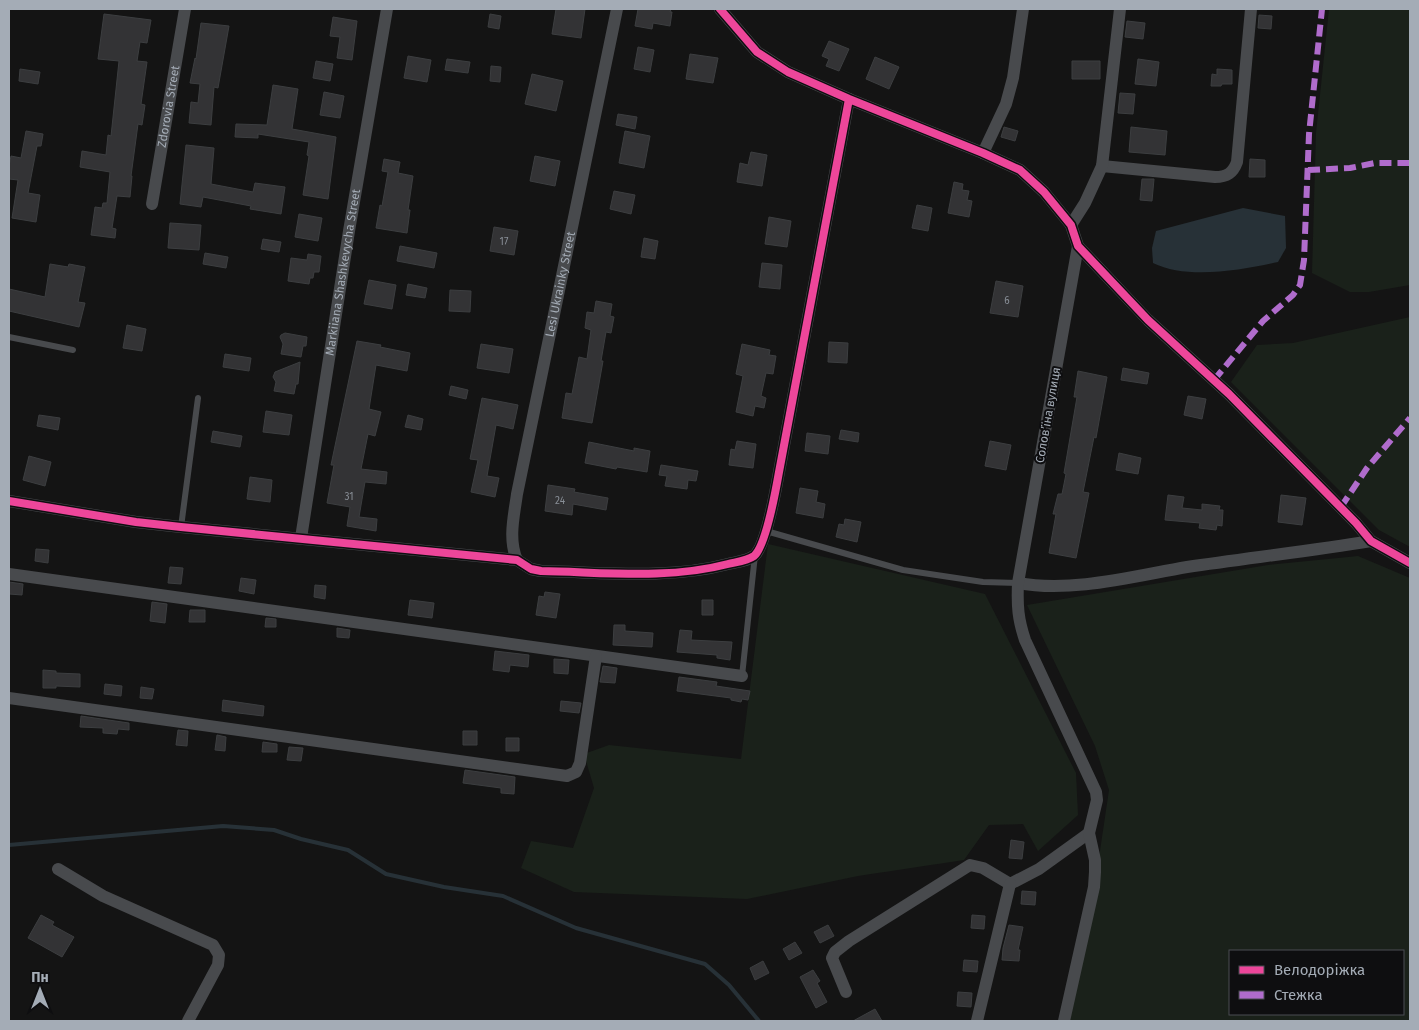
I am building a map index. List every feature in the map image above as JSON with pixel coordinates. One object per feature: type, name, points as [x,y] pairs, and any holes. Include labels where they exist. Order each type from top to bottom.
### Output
[{"type":"street","name":"Zdorovia Street","points":[[152,204],[185,9]]},
{"type":"street","name":"Markiiana Shashkevycha Street","points":[[301,538],[349,231],[387,9]]},
{"type":"street","name":"Lesi Ukrainky Street","points":[[517,560],[512,549],[512,530],[517,494],[617,9]]},
{"type":"street","points":[[720,9],[757,52],[788,72],[849,99],[983,152],[1020,170],[1044,192],[1071,224],[1078,246],[1148,320],[1243,408],[1356,523],[1371,541],[1410,563]]},
{"type":"street","points":[[983,152],[1006,104],[1013,78],[1023,9]]},
{"type":"street","points":[[1071,224],[1085,203],[1102,166],[1120,9]]},
{"type":"street","points":[[1102,166],[1215,177],[1224,177],[1231,174],[1237,162],[1251,9]]},
{"type":"street","points":[[9,500],[136,522],[517,560],[531,569],[541,571],[669,574],[704,570],[740,561],[755,555],[766,531],[779,472],[849,99]]},
{"type":"street","name":"Соловʼїна вулиця","points":[[1078,246],[1018,583],[1017,607],[1019,622],[1026,640],[1096,792],[1089,833]]},
{"type":"street","points":[[1018,583],[1054,587],[1129,578],[1371,541]]},
{"type":"street","points":[[9,574],[742,676]]},
{"type":"street","points":[[9,698],[567,776],[576,772],[580,763],[596,656]]},
{"type":"street","points":[[977,1021],[1010,884],[1039,868],[1089,833],[1095,860],[1094,887],[1064,1021]]},
{"type":"street","points":[[846,992],[832,958],[835,952],[849,941],[970,864],[983,868],[1010,884]]},
{"type":"street","points":[[58,869],[103,896],[195,936],[217,950],[219,955],[218,965],[188,1021]]},
{"type":"lane","points":[[9,337],[73,350]]},
{"type":"lane","points":[[181,527],[198,398]]},
{"type":"lane","points":[[766,531],[903,570],[983,582],[1018,583]]},
{"type":"lane","points":[[742,676],[755,555]]},
{"type":"shaded area","points":[[1329,9],[1410,9],[1410,285],[1369,292],[1350,292],[1312,273],[1316,133]]},
{"type":"shaded area","points":[[1243,208],[1285,216],[1286,248],[1278,262],[1215,272],[1182,271],[1153,263],[1152,248],[1156,231]]},
{"type":"shaded area","points":[[1410,317],[1410,547],[1379,530],[1231,382],[1257,345],[1293,343]]},
{"type":"shaded area","points":[[768,544],[985,594],[1076,773],[1078,815],[1038,851],[1023,824],[989,825],[964,860],[858,876],[747,899],[574,892],[521,868],[531,841],[573,848],[594,788],[584,754],[609,745],[741,759]]},
{"type":"shaded area","points":[[1358,556],[1410,578],[1410,1021],[1067,1021],[1093,898],[1109,790],[1095,746],[1027,605],[1268,565]]},
{"type":"building","points":[[556,9],[585,9],[581,38],[552,34]]},
{"type":"building","points":[[638,9],[671,9],[670,26],[653,23],[652,29],[635,26]]},
{"type":"building","points":[[104,14],[151,20],[147,43],[140,42],[137,61],[147,62],[141,104],[145,105],[142,125],[138,124],[130,197],[117,196],[112,228],[116,229],[115,238],[91,235],[95,207],[102,208],[103,203],[107,203],[110,172],[80,167],[82,151],[106,155],[108,135],[111,136],[119,61],[98,59]]},
{"type":"building","points":[[490,14],[501,16],[499,29],[488,27]]},
{"type":"building","points":[[1259,15],[1272,16],[1271,29],[1258,28]]},
{"type":"building","points":[[333,17],[357,21],[352,60],[337,58],[340,37],[330,36]]},
{"type":"building","points":[[1127,21],[1145,23],[1143,39],[1125,37]]},
{"type":"building","points":[[201,23],[229,26],[218,88],[214,87],[211,125],[189,123],[191,102],[198,103],[200,84],[190,83],[196,59]]},
{"type":"building","points":[[829,41],[849,49],[839,71],[826,66],[829,59],[822,56]]},
{"type":"building","points":[[638,47],[654,50],[650,72],[634,69]]},
{"type":"building","points":[[690,54],[718,58],[713,83],[686,79]]},
{"type":"building","points":[[408,56],[431,60],[427,82],[404,78]]},
{"type":"building","points":[[875,57],[899,67],[889,89],[866,79]]},
{"type":"building","points":[[447,59],[470,62],[468,73],[445,70]]},
{"type":"building","points":[[1138,59],[1159,62],[1156,86],[1135,84]]},
{"type":"building","points":[[316,61],[333,64],[330,81],[313,78]]},
{"type":"building","points":[[1072,61],[1100,61],[1100,79],[1072,79]]},
{"type":"building","points":[[491,66],[501,67],[500,82],[490,81]]},
{"type":"building","points":[[20,69],[40,72],[38,84],[19,81]]},
{"type":"building","points":[[1217,69],[1232,70],[1232,84],[1211,86],[1212,74],[1217,75]]},
{"type":"building","points":[[532,74],[563,81],[556,111],[525,104]]},
{"type":"building","points":[[273,85],[298,89],[292,129],[336,137],[328,199],[303,195],[309,156],[307,155],[309,142],[258,134],[258,138],[235,137],[236,124],[267,125]]},
{"type":"building","points":[[324,92],[344,96],[340,118],[320,115]]},
{"type":"building","points":[[1120,93],[1135,94],[1133,114],[1118,113]]},
{"type":"building","points":[[618,114],[637,117],[635,129],[616,125]]},
{"type":"building","points":[[1004,127],[1018,131],[1015,141],[1001,137]]},
{"type":"building","points":[[1131,127],[1167,131],[1165,155],[1129,152]]},
{"type":"building","points":[[26,131],[43,134],[41,146],[37,146],[28,193],[40,195],[36,222],[12,218],[18,180],[9,179],[9,166],[11,156],[21,158]]},
{"type":"building","points":[[625,131],[650,136],[644,168],[619,163]]},
{"type":"building","points":[[186,145],[214,148],[211,184],[253,192],[255,183],[285,187],[281,214],[250,209],[251,206],[203,197],[201,207],[180,204]]},
{"type":"building","points":[[751,152],[767,155],[762,186],[737,182],[740,163],[748,165]]},
{"type":"building","points":[[535,156],[560,161],[555,186],[530,181]]},
{"type":"building","points":[[384,159],[400,162],[398,173],[413,176],[407,233],[376,228],[388,172],[382,171]]},
{"type":"building","points":[[1250,159],[1265,160],[1265,177],[1249,177]]},
{"type":"building","points":[[1142,179],[1154,179],[1152,201],[1140,200]]},
{"type":"building","points":[[954,182],[963,184],[962,190],[969,191],[967,200],[972,201],[969,217],[948,213]]},
{"type":"building","points":[[614,191],[635,195],[631,214],[610,209]]},
{"type":"building","points":[[917,205],[932,208],[928,231],[912,228]]},
{"type":"building","points":[[299,214],[322,218],[318,241],[295,237]]},
{"type":"building","points":[[769,217],[791,221],[787,247],[765,244]]},
{"type":"building","points":[[170,223],[201,225],[199,250],[168,248]]},
{"type":"building","points":[[494,227],[518,231],[514,255],[490,251]]},
{"type":"building","points":[[644,238],[658,241],[655,259],[641,257]]},
{"type":"building","points":[[263,239],[281,242],[279,252],[261,249]]},
{"type":"building","points":[[400,246],[437,253],[434,268],[397,261]]},
{"type":"building","points":[[205,253],[228,257],[226,268],[203,264]]},
{"type":"building","points":[[308,254],[321,256],[319,272],[314,272],[309,284],[288,281],[291,258],[307,260]]},
{"type":"building","points":[[762,263],[782,265],[780,289],[759,287]]},
{"type":"building","points":[[50,264],[68,267],[69,264],[85,267],[78,302],[85,303],[79,327],[9,311],[9,289],[45,297]]},
{"type":"building","points":[[369,280],[396,285],[392,309],[364,304]]},
{"type":"building","points":[[996,281],[1023,286],[1018,317],[990,313]]},
{"type":"building","points":[[408,284],[427,288],[425,298],[406,295]]},
{"type":"building","points":[[450,290],[471,291],[470,312],[449,311]]},
{"type":"building","points":[[596,301],[612,304],[610,316],[614,317],[611,333],[606,332],[592,423],[562,418],[566,393],[572,394],[579,357],[587,359],[591,330],[585,328],[587,312],[594,313]]},
{"type":"building","points":[[127,325],[146,329],[142,351],[123,348]]},
{"type":"building","points":[[285,333],[307,337],[306,346],[303,346],[301,357],[281,354],[283,344],[280,337]]},
{"type":"building","points":[[357,341],[410,353],[407,371],[376,365],[369,409],[381,412],[375,436],[368,434],[361,469],[387,472],[386,484],[365,482],[359,517],[377,519],[376,531],[347,526],[350,507],[327,503],[334,465],[331,465]]},
{"type":"building","points":[[829,342],[848,343],[847,363],[828,362]]},
{"type":"building","points":[[481,344],[513,349],[509,373],[477,368]]},
{"type":"building","points":[[742,344],[770,350],[769,355],[776,356],[773,374],[766,373],[761,396],[766,398],[764,408],[755,406],[753,416],[736,412],[743,376],[736,374]]},
{"type":"building","points":[[225,354],[251,358],[249,371],[223,367]]},
{"type":"building","points":[[300,362],[298,384],[296,384],[294,394],[274,391],[276,382],[273,377],[275,372]]},
{"type":"building","points":[[1123,368],[1149,373],[1147,384],[1121,380]]},
{"type":"building","points":[[1078,371],[1107,377],[1096,438],[1094,437],[1083,492],[1089,493],[1076,558],[1049,553],[1056,514],[1053,514],[1058,494],[1062,494],[1066,474],[1064,473],[1077,397],[1074,397]]},
{"type":"building","points":[[451,386],[468,390],[466,399],[449,395]]},
{"type":"building","points":[[1188,396],[1206,399],[1202,419],[1184,415]]},
{"type":"building","points":[[482,398],[518,405],[513,429],[496,425],[487,476],[499,478],[495,497],[471,492],[478,460],[470,459]]},
{"type":"building","points":[[266,411],[292,415],[289,435],[263,432]]},
{"type":"building","points":[[39,415],[60,418],[58,430],[37,426]]},
{"type":"building","points":[[408,415],[423,419],[421,430],[405,427]]},
{"type":"building","points":[[841,430],[859,433],[858,442],[839,439]]},
{"type":"building","points":[[213,431],[242,436],[240,447],[211,442]]},
{"type":"building","points":[[807,433],[830,436],[828,454],[805,451]]},
{"type":"building","points":[[737,441],[756,444],[753,468],[729,465],[731,449],[735,450]]},
{"type":"building","points":[[990,441],[1011,445],[1006,470],[985,466]]},
{"type":"building","points":[[589,442],[634,451],[634,448],[650,451],[647,472],[585,463]]},
{"type":"building","points":[[1119,453],[1141,458],[1138,474],[1116,470]]},
{"type":"building","points":[[29,456],[51,462],[45,486],[23,480]]},
{"type":"building","points":[[661,465],[698,471],[696,481],[688,480],[687,489],[665,486],[667,476],[659,475]]},
{"type":"building","points":[[250,477],[272,480],[270,502],[247,499]]},
{"type":"building","points":[[548,485],[575,489],[574,492],[608,498],[606,510],[573,504],[572,515],[545,511]]},
{"type":"building","points":[[800,488],[818,491],[816,502],[825,504],[823,518],[796,513]]},
{"type":"building","points":[[1168,495],[1184,497],[1182,508],[1202,510],[1202,504],[1220,506],[1219,510],[1223,510],[1222,526],[1217,525],[1216,530],[1199,528],[1200,523],[1165,520]]},
{"type":"building","points":[[1281,495],[1306,498],[1302,525],[1278,522]]},
{"type":"building","points":[[845,519],[861,522],[857,542],[836,537],[839,524],[844,525]]},
{"type":"building","points":[[36,549],[49,550],[48,563],[35,561]]},
{"type":"building","points":[[170,567],[183,568],[181,584],[168,583]]},
{"type":"building","points":[[241,578],[256,580],[254,594],[239,591]]},
{"type":"building","points":[[9,582],[23,584],[22,595],[9,594]]},
{"type":"building","points":[[315,585],[326,586],[325,599],[314,597]]},
{"type":"building","points":[[545,592],[560,594],[556,618],[536,615],[539,596],[544,597]]},
{"type":"building","points":[[410,600],[434,603],[432,618],[408,615]]},
{"type":"building","points":[[702,600],[713,600],[713,615],[702,615]]},
{"type":"building","points":[[152,602],[167,604],[165,623],[150,621]]},
{"type":"building","points":[[190,610],[205,610],[205,622],[189,622]]},
{"type":"building","points":[[266,618],[276,619],[276,627],[265,627]]},
{"type":"building","points":[[614,625],[625,625],[625,631],[653,633],[652,647],[613,645]]},
{"type":"building","points":[[337,628],[350,630],[349,638],[337,637]]},
{"type":"building","points":[[680,630],[692,631],[691,640],[732,642],[730,660],[717,658],[717,655],[677,652]]},
{"type":"building","points":[[495,651],[529,655],[528,667],[510,665],[509,672],[493,670]]},
{"type":"building","points":[[554,659],[569,660],[568,674],[554,673]]},
{"type":"building","points":[[603,666],[617,668],[615,683],[600,682]]},
{"type":"building","points":[[43,670],[56,671],[56,673],[80,674],[80,687],[56,686],[56,688],[43,688]]},
{"type":"building","points":[[679,677],[717,682],[716,686],[750,691],[748,700],[742,699],[741,702],[731,700],[731,698],[677,691]]},
{"type":"building","points":[[105,684],[122,686],[121,696],[104,694]]},
{"type":"building","points":[[141,687],[154,689],[152,699],[140,698]]},
{"type":"building","points":[[223,700],[264,706],[263,716],[222,711]]},
{"type":"building","points":[[561,701],[581,703],[579,713],[560,711]]},
{"type":"building","points":[[81,716],[129,723],[129,730],[118,729],[117,734],[103,733],[103,728],[80,727]]},
{"type":"building","points":[[178,730],[188,731],[187,746],[176,745]]},
{"type":"building","points":[[463,731],[477,731],[477,745],[463,745]]},
{"type":"building","points":[[217,735],[226,737],[225,751],[215,750]]},
{"type":"building","points":[[506,738],[519,738],[519,751],[506,751]]},
{"type":"building","points":[[263,742],[277,744],[277,752],[262,752]]},
{"type":"building","points":[[289,747],[303,748],[301,761],[287,760]]},
{"type":"building","points":[[465,770],[515,777],[514,794],[501,793],[501,788],[463,783]]},
{"type":"building","points":[[1011,840],[1024,842],[1022,859],[1009,858]]},
{"type":"building","points":[[1022,891],[1036,892],[1035,905],[1021,904]]},
{"type":"building","points":[[41,915],[54,922],[52,925],[74,937],[62,957],[28,938]]},
{"type":"building","points":[[972,915],[985,916],[984,929],[971,928]]},
{"type":"building","points":[[828,925],[834,936],[820,943],[814,932]]},
{"type":"building","points":[[1009,925],[1023,927],[1018,950],[1020,950],[1019,961],[1002,960]]},
{"type":"building","points":[[795,942],[802,953],[789,960],[783,949]]},
{"type":"building","points":[[964,960],[978,961],[977,972],[963,971]]},
{"type":"building","points":[[763,961],[769,973],[755,980],[750,968]]},
{"type":"building","points":[[813,970],[820,981],[817,983],[827,1002],[816,1008],[800,977]]},
{"type":"building","points":[[958,992],[972,993],[971,1007],[957,1006]]},
{"type":"building","points":[[875,1009],[882,1021],[853,1021]]},
{"type":"waterway","points":[[9,845],[223,826],[274,830],[301,839],[348,850],[386,874],[444,887],[503,896],[576,928],[705,964],[729,985],[759,1021]]},
{"type":"marked path","points":[[1214,380],[1263,321],[1293,295],[1300,285],[1304,260],[1309,134],[1322,9]]},
{"type":"marked path","points":[[1308,170],[1350,168],[1375,163],[1410,163]]},
{"type":"marked path","points":[[1341,507],[1367,468],[1410,418]]},
{"type":"cycle path","points":[[720,9],[757,52],[788,72],[1020,170],[1044,192],[1071,225],[1078,246],[1148,320],[1229,394],[1356,523],[1371,541],[1410,563]]},
{"type":"cycle path","points":[[9,501],[136,522],[517,560],[531,569],[541,571],[658,574],[705,569],[751,558],[763,541],[773,503],[849,99]]}]
